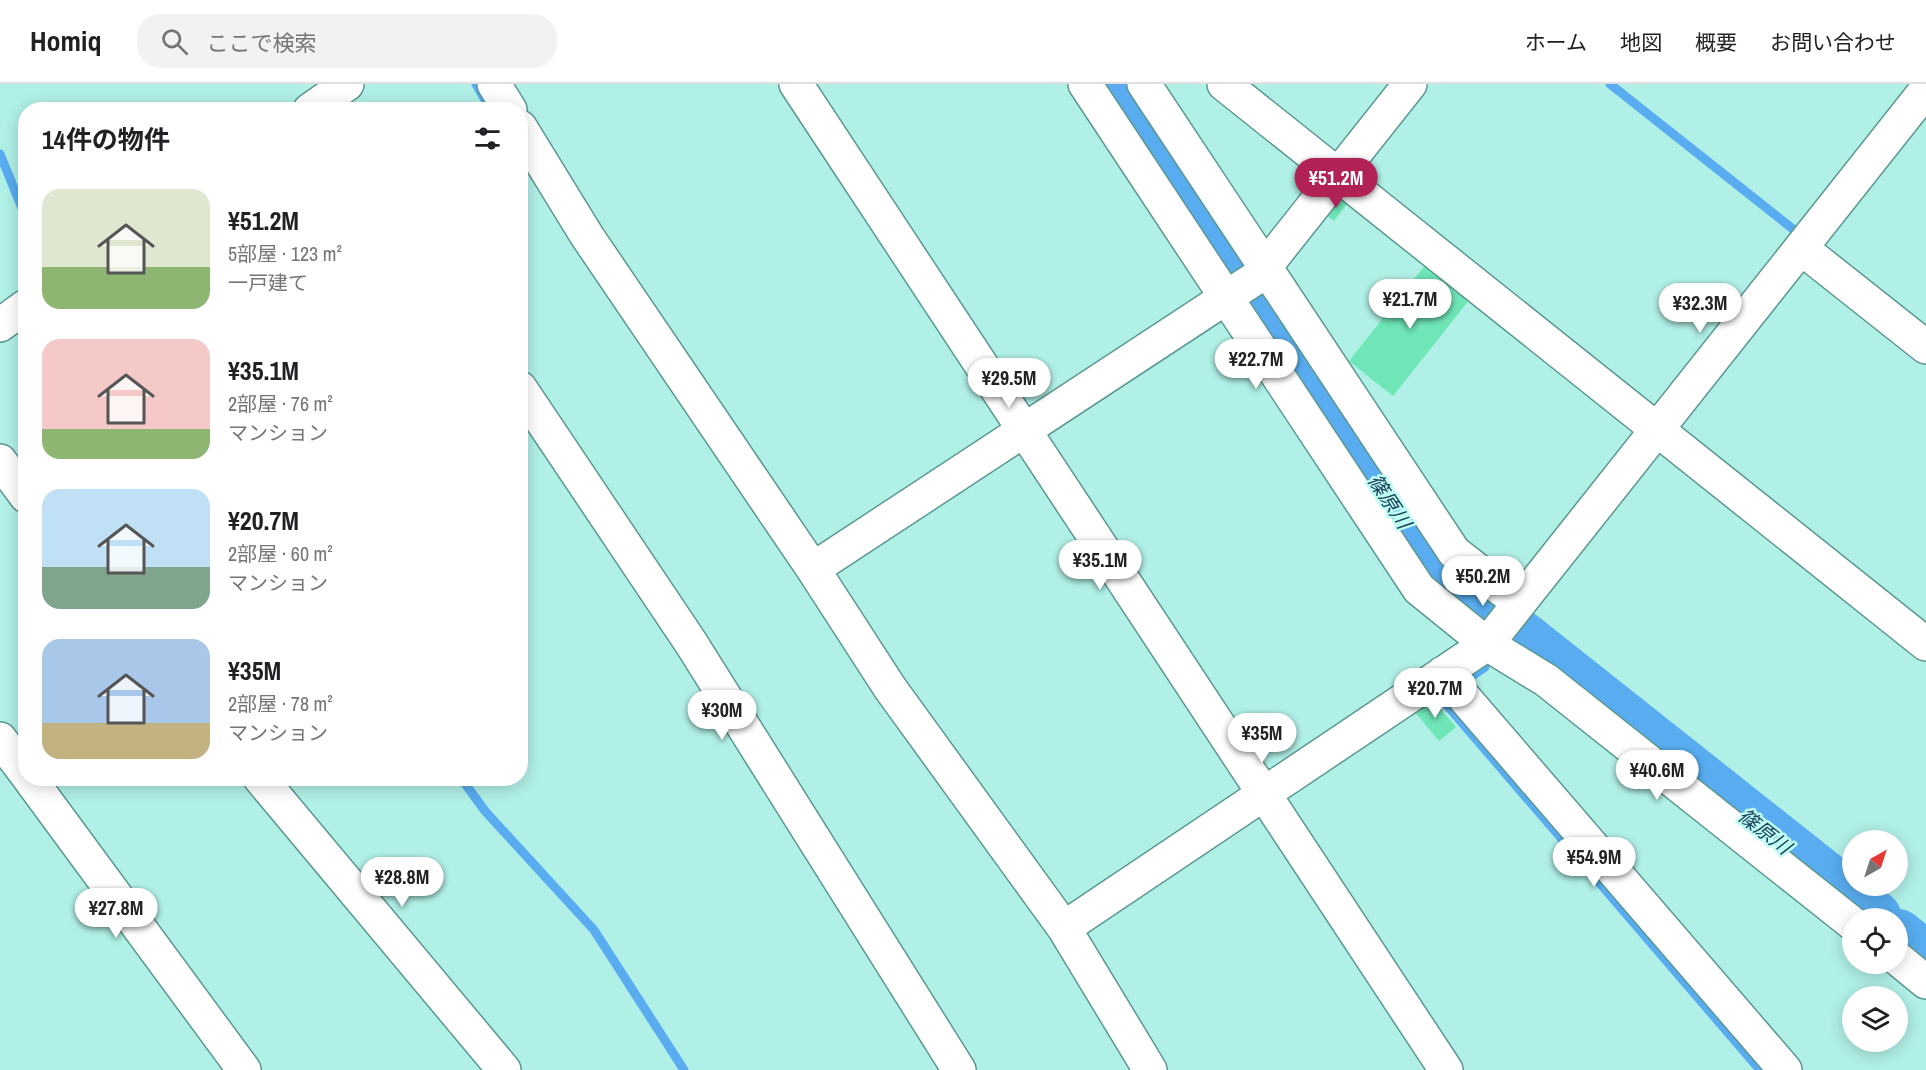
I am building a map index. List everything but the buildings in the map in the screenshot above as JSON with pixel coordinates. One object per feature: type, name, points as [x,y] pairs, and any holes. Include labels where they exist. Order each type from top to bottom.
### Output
[{"type":"street","points":[[494,84],[505,102]]},
{"type":"street","points":[[796,84],[1446,1070]]},
{"type":"street","points":[[1084,84],[1250,281],[1454,552],[1546,680],[1842,915]]},
{"type":"street","points":[[1144,84],[1419,589],[1503,623]]},
{"type":"street","points":[[1224,84],[1926,644]]},
{"type":"street","points":[[813,569],[1250,281],[1410,84]]},
{"type":"street","points":[[1064,928],[1443,673],[1503,623],[1926,90]]},
{"type":"street","points":[[528,140],[587,236],[813,569],[890,688],[1064,928],[1150,1070]]},
{"type":"street","points":[[1801,248],[1926,347]]},
{"type":"street","points":[[0,325],[18,312]]},
{"type":"street","points":[[528,400],[691,643],[959,1070]]},
{"type":"street","points":[[0,461],[18,485]]},
{"type":"street","points":[[1443,673],[1785,1070]]},
{"type":"street","points":[[0,740],[18,764]]},
{"type":"street","points":[[35,786],[244,1070]]},
{"type":"street","points":[[267,786],[504,1070]]},
{"type":"street","points":[[1908,967],[1926,982]]},
{"type":"waterway","points":[[476,84],[485,100]]},
{"type":"waterway","name":"篠原川","points":[[1114,84],[1435,569],[1862,908]]},
{"type":"waterway","points":[[1610,84],[1798,233]]},
{"type":"waterway","points":[[0,154],[18,198]]},
{"type":"waterway","points":[[1466,680],[1485,667]]},
{"type":"waterway","points":[[1443,695],[1440,697],[1760,1070]]},
{"type":"waterway","points":[[467,786],[485,811],[594,930],[684,1070]]},
{"type":"waterway","name":"篠原川","points":[[1908,944],[1926,959]]}]
